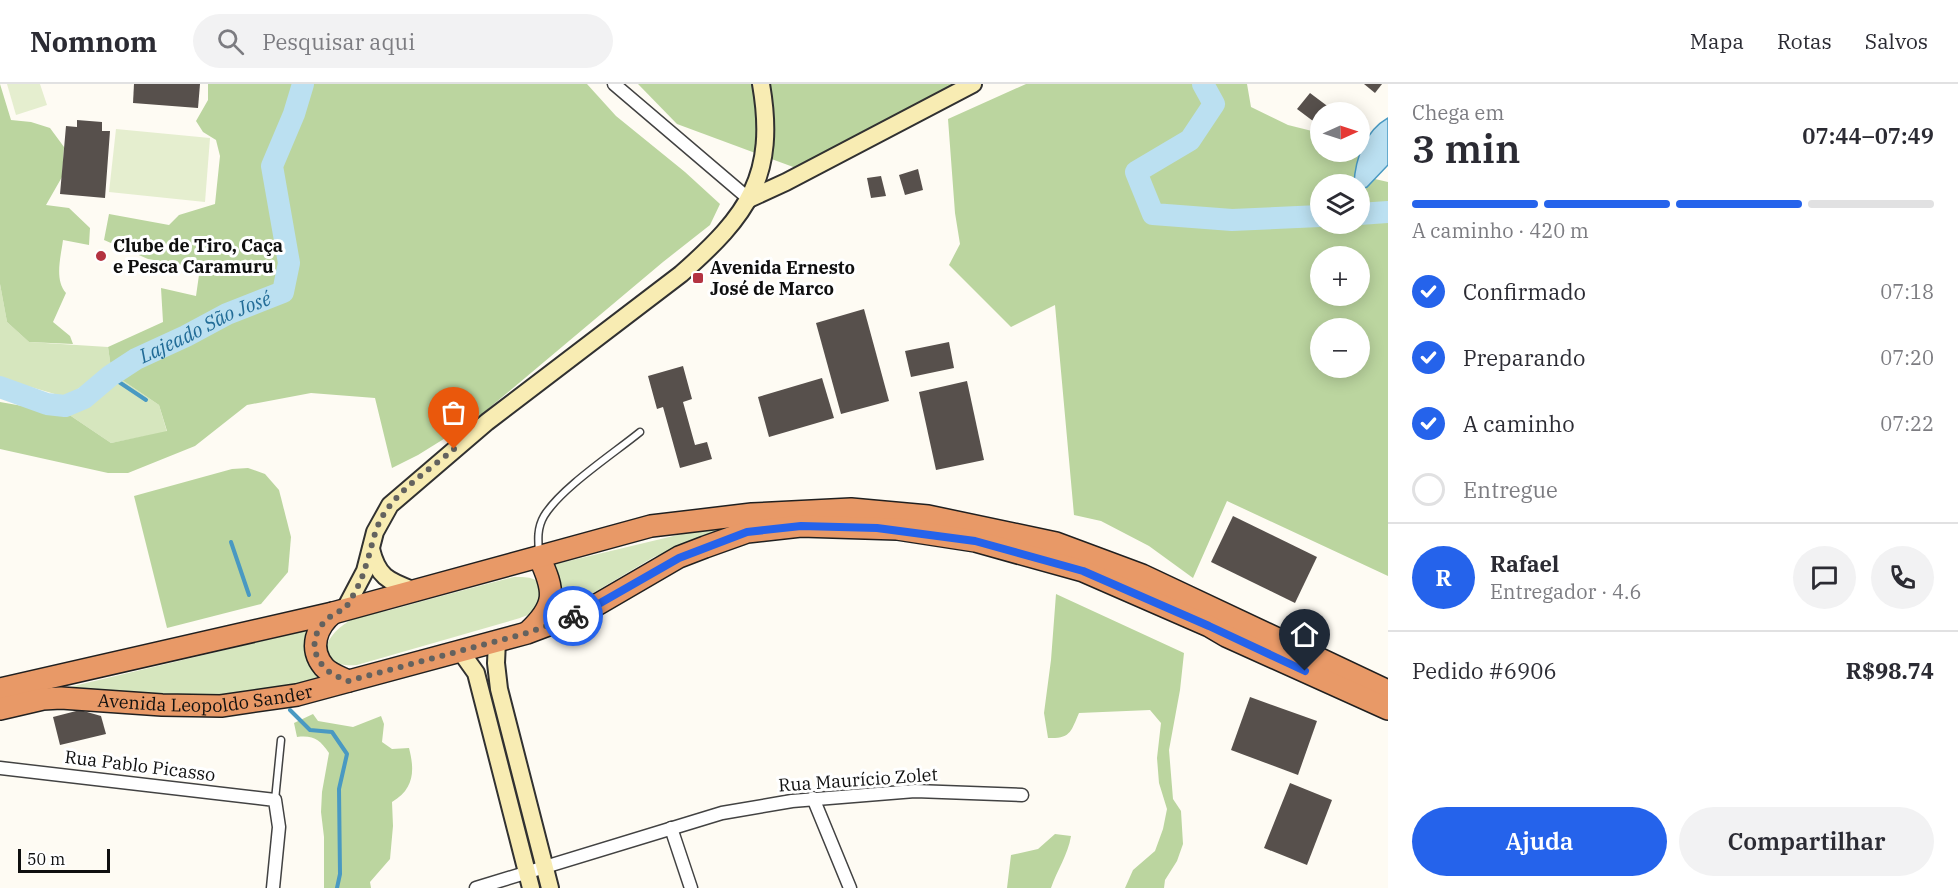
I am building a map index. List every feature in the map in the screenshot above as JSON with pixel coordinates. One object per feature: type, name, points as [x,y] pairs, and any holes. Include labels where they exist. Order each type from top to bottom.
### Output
[{"type":"highway","name":"Avenida Leopoldo Sander","points":[[0,689],[339,611],[651,526],[712,517],[851,509],[928,516],[1056,543],[1142,575],[1388,691]]},
{"type":"highway","name":"Avenida Leopoldo Sander","points":[[0,709],[44,699],[61,698],[162,705],[244,704],[297,695],[527,633],[588,610],[679,558],[747,532],[801,526],[877,528],[975,541],[1083,571],[1209,626],[1388,709]]},
{"type":"highway","points":[[527,633],[546,613],[551,600],[552,589],[539,557]]},
{"type":"highway","points":[[339,611],[324,621],[317,632],[315,644],[317,656],[324,667],[334,675],[348,681]]},
{"type":"main road","points":[[749,199],[973,84]]},
{"type":"main road","points":[[339,611],[360,581],[375,532],[390,505],[486,422],[681,274],[738,218],[749,199],[766,147],[766,117],[762,90]]},
{"type":"main road","points":[[371,548],[374,563],[382,575],[416,591]]},
{"type":"main road","points":[[497,641],[496,663],[499,689],[550,888]]},
{"type":"main road","points":[[461,652],[476,673],[529,880]]},
{"type":"street","points":[[614,84],[749,199]]},
{"type":"street","name":"Rua Pablo Picasso","points":[[0,768],[275,800]]},
{"type":"street","name":"Rua Maurício Zolet","points":[[476,888],[529,880],[544,868],[722,813],[813,798],[915,792],[1022,795]]},
{"type":"street","points":[[813,798],[850,888]]},
{"type":"street","points":[[273,888],[279,827],[275,800]]},
{"type":"street","points":[[671,828],[691,888]]},
{"type":"lane","points":[[539,557],[538,531],[544,517],[559,498],[640,432]]},
{"type":"lane","points":[[275,800],[281,740]]},
{"type":"green space","points":[[0,84],[11,120],[31,122],[50,128],[64,147],[62,177],[46,205],[69,208],[90,228],[89,245],[63,240],[61,253],[59,275],[62,288],[66,293],[53,322],[70,336],[73,344],[29,342],[7,322],[0,284]]},
{"type":"green space","points":[[7,84],[40,84],[47,105],[16,115]]},
{"type":"green space","points":[[208,84],[587,84],[616,116],[685,172],[720,204],[710,225],[476,419],[418,455],[392,468],[375,398],[311,393],[247,405],[195,446],[128,473],[108,473],[0,449],[0,402],[68,414],[111,443],[167,431],[159,405],[122,380],[111,368],[108,347],[163,322],[161,288],[196,296],[200,268],[148,259],[104,240],[109,214],[169,225],[179,215],[215,204],[220,156],[216,140],[203,132],[196,121],[208,100]]},
{"type":"green space","points":[[638,84],[960,84],[796,168],[677,124]]},
{"type":"green space","points":[[1026,84],[1247,84],[1251,107],[1288,125],[1310,130],[1310,162],[1358,162],[1356,174],[1310,174],[1310,234],[1370,234],[1370,184],[1375,179],[1388,182],[1388,576],[1227,501],[1193,578],[1149,546],[1101,521],[1074,515],[1055,305],[1011,327],[949,265],[960,244],[955,213],[948,119]]},
{"type":"green space","points":[[116,129],[210,138],[205,202],[109,192]]},
{"type":"green space","points":[[0,284],[7,322],[29,342],[108,347],[111,368],[65,397],[0,378]]},
{"type":"green space","points":[[122,380],[159,405],[167,432],[111,443],[68,414],[100,397]]},
{"type":"green space","points":[[248,468],[265,474],[279,490],[291,537],[288,572],[261,604],[167,628],[134,496],[232,469]]},
{"type":"green space","points":[[743,522],[654,557],[561,612],[563,600],[561,587],[552,565]]},
{"type":"green space","points":[[514,577],[532,579],[538,582],[542,589],[536,610],[529,615],[357,665],[343,665],[328,657],[327,644],[339,628],[349,621]]},
{"type":"green space","points":[[1056,594],[1184,653],[1169,750],[1173,799],[1181,811],[1183,844],[1177,861],[1165,880],[1164,888],[1125,888],[1133,870],[1155,851],[1163,829],[1167,809],[1159,783],[1157,758],[1161,723],[1150,710],[1079,713],[1069,733],[1061,737],[1048,738],[1044,713]]},
{"type":"green space","points":[[309,630],[306,644],[307,656],[311,667],[320,679],[237,699],[57,690]]},
{"type":"green space","points":[[313,714],[318,721],[353,727],[381,716],[384,724],[382,742],[392,749],[409,748],[412,764],[411,779],[405,791],[392,802],[393,826],[390,859],[370,882],[371,888],[324,888],[324,837],[321,812],[329,753],[316,739],[297,737],[294,723]]},
{"type":"green space","points":[[1055,834],[1071,836],[1051,888],[1007,888],[1011,855],[1038,849]]},
{"type":"water","points":[[1388,118],[1388,165],[1370,184],[1370,174],[1355,174],[1356,165],[1357,162],[1370,162],[1370,134]]},
{"type":"building","points":[[134,84],[200,84],[198,108],[133,103]]},
{"type":"building","points":[[1364,84],[1382,84],[1375,93]]},
{"type":"building","points":[[1310,93],[1322,102],[1310,102],[1310,119],[1297,109]]},
{"type":"building","points":[[77,120],[102,122],[102,131],[110,131],[105,198],[60,194],[66,126],[77,127]]},
{"type":"building","points":[[918,169],[923,190],[905,195],[899,175]]},
{"type":"building","points":[[881,176],[886,196],[871,198],[867,178]]},
{"type":"building","points":[[864,309],[889,401],[841,414],[816,323]]},
{"type":"building","points":[[949,342],[954,368],[911,377],[905,351]]},
{"type":"building","points":[[683,366],[692,399],[683,402],[695,445],[707,442],[712,459],[680,468],[663,407],[657,409],[648,376]]},
{"type":"building","points":[[822,378],[834,418],[769,437],[758,397]]},
{"type":"building","points":[[967,381],[984,460],[936,470],[919,392]]},
{"type":"building","points":[[1233,516],[1317,557],[1295,603],[1211,562]]},
{"type":"building","points":[[1250,697],[1317,721],[1298,775],[1231,750]]},
{"type":"building","points":[[80,710],[101,716],[106,734],[60,745],[53,717]]},
{"type":"building","points":[[1290,783],[1332,800],[1307,865],[1264,848]]},
{"type":"waterway","name":"Lajeado São José","points":[[0,387],[47,404],[65,406],[84,398],[110,376],[136,359],[227,314],[283,292],[289,263],[272,166],[294,114],[303,84]]},
{"type":"waterway","name":"Lajeado São José","points":[[1203,84],[1214,104],[1190,140],[1136,172],[1153,214],[1232,220],[1310,216]]},
{"type":"waterway","name":"Lajeado São José","points":[[1370,213],[1388,212]]},
{"type":"waterway","points":[[110,376],[146,400]]},
{"type":"waterway","points":[[231,542],[249,595]]},
{"type":"waterway","points":[[290,710],[310,730],[332,732],[347,754],[339,789],[340,874],[337,888]]},
{"type":"way so far","points":[[454,449],[390,505],[381,519],[375,532],[365,571],[356,591],[345,609],[333,613],[317,632],[315,644],[317,656],[324,667],[334,675],[348,681],[527,633],[573,616]]},
{"type":"place","name":"Clube de Tiro, Caça e Pesca Caramuru","points":[[101,256]]},
{"type":"place","name":"Avenida Ernesto José de Marco","points":[[698,278]]},
{"type":"route","points":[[573,616],[588,610],[679,558],[747,532],[801,526],[877,528],[975,541],[1083,571],[1305,671]]}]
